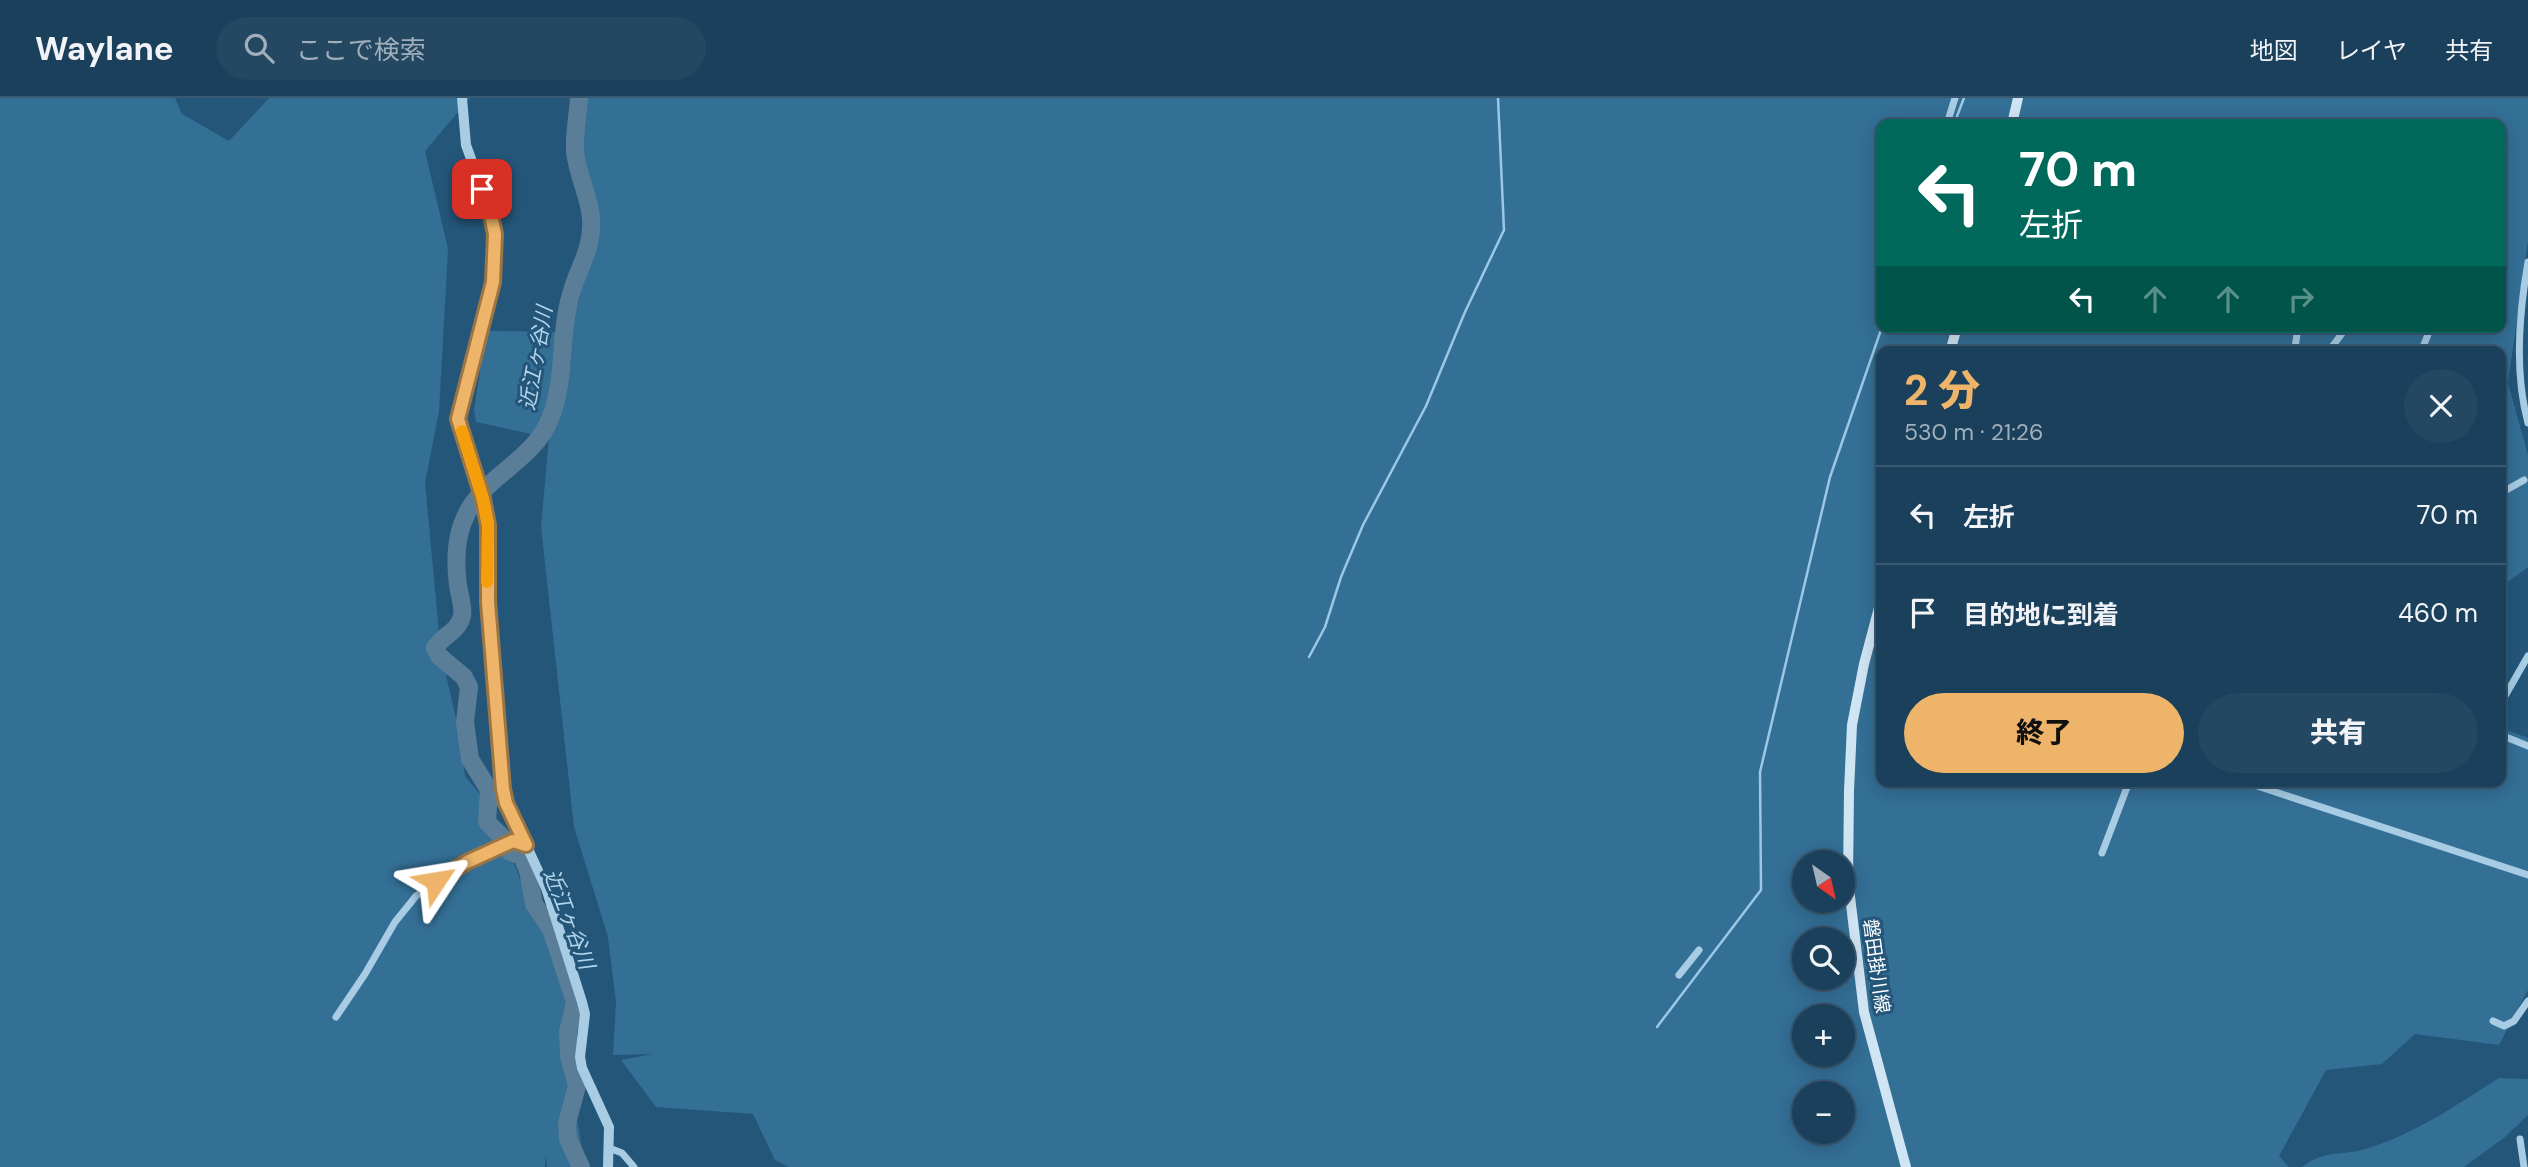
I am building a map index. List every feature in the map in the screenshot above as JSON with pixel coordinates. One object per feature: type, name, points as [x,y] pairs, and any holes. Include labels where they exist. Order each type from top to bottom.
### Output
[{"type":"main road","points":[[2013,119],[2018,98]]},
{"type":"main road","name":"磐田掛川線","points":[[1876,619],[1852,725],[1848,880],[1864,1012],[1906,1167]]},
{"type":"street","points":[[462,98],[466,145],[490,211],[495,246],[493,282],[458,419],[483,499],[488,525],[488,602],[503,789],[506,803],[547,888],[582,1002],[584,1024],[580,1057],[582,1068],[606,1115],[609,1127],[608,1167]]},
{"type":"street","points":[[1949,119],[1955,98]]},
{"type":"street","points":[[2528,262],[2523,288],[2520,338],[2522,401],[2528,424]]},
{"type":"street","points":[[2506,490],[2524,480]]},
{"type":"street","points":[[2506,694],[2528,656]]},
{"type":"street","points":[[2506,737],[2528,746]]},
{"type":"street","points":[[2102,853],[2127,787]]},
{"type":"street","points":[[2260,787],[2528,875]]},
{"type":"street","points":[[336,1017],[395,922],[416,896],[470,860],[513,841],[526,845]]},
{"type":"street","points":[[1679,975],[1699,950]]},
{"type":"street","points":[[2493,1021],[2504,1026],[2514,1021],[2528,1001]]},
{"type":"street","points":[[2520,1139],[2524,1167]]},
{"type":"street","points":[[609,1148],[622,1153],[634,1167]]},
{"type":"shaded area","points":[[0,98],[175,98],[182,114],[229,141],[269,98],[470,98],[425,151],[448,249],[439,411],[425,483],[441,653],[459,732],[465,776],[488,809],[497,848],[504,845],[516,868],[533,917],[549,936],[566,995],[563,1035],[585,1167],[547,1167],[546,1156],[545,1167],[0,1167]]},
{"type":"shaded area","points":[[584,98],[2528,98],[2528,241],[2508,383],[2528,455],[2528,567],[2506,583],[2506,346],[1876,346],[1876,787],[2506,787],[2506,730],[2528,738],[2528,990],[2499,1045],[2415,1034],[2382,1064],[2326,1070],[2279,1156],[2289,1167],[789,1167],[775,1160],[753,1114],[656,1107],[621,1060],[653,1054],[613,1055],[616,1002],[608,937],[574,827],[541,527],[549,438],[476,422],[474,410],[486,331],[570,332],[598,231],[581,163],[580,131]]},
{"type":"shaded area","points":[[2499,1078],[2528,1079],[2528,1115],[2505,1137],[2464,1167],[2302,1167],[2320,1157],[2359,1151],[2386,1142],[2436,1117]]},
{"type":"waterway","name":"近江ヶ谷川","points":[[579,98],[575,151],[590,209],[591,229],[588,248],[567,309],[555,404],[550,419],[533,446],[486,488],[467,513],[461,530],[457,558],[462,616],[457,626],[435,648],[439,656],[464,677],[469,687],[465,722],[470,759],[489,790],[487,822],[506,841],[510,852],[522,856],[528,871],[534,904],[551,929],[575,1002],[568,1032],[569,1056],[577,1086],[567,1123],[568,1139],[581,1167]]},
{"type":"waterway","points":[[1309,657],[1325,627],[1341,577],[1363,525],[1426,406],[1465,312],[1504,230],[1498,98]]},
{"type":"waterway","points":[[1956,119],[1964,98]]},
{"type":"waterway","points":[[1657,1027],[1761,890],[1760,772],[1830,477],[1880,333]]},
{"type":"slow traffic","points":[[462,431],[483,499],[488,525],[487,582]]},
{"type":"route","points":[[436,881],[467,862],[513,841],[526,845],[506,803],[503,789],[486,575],[488,525],[483,499],[458,419],[493,282],[496,258],[495,234],[482,189]]}]
